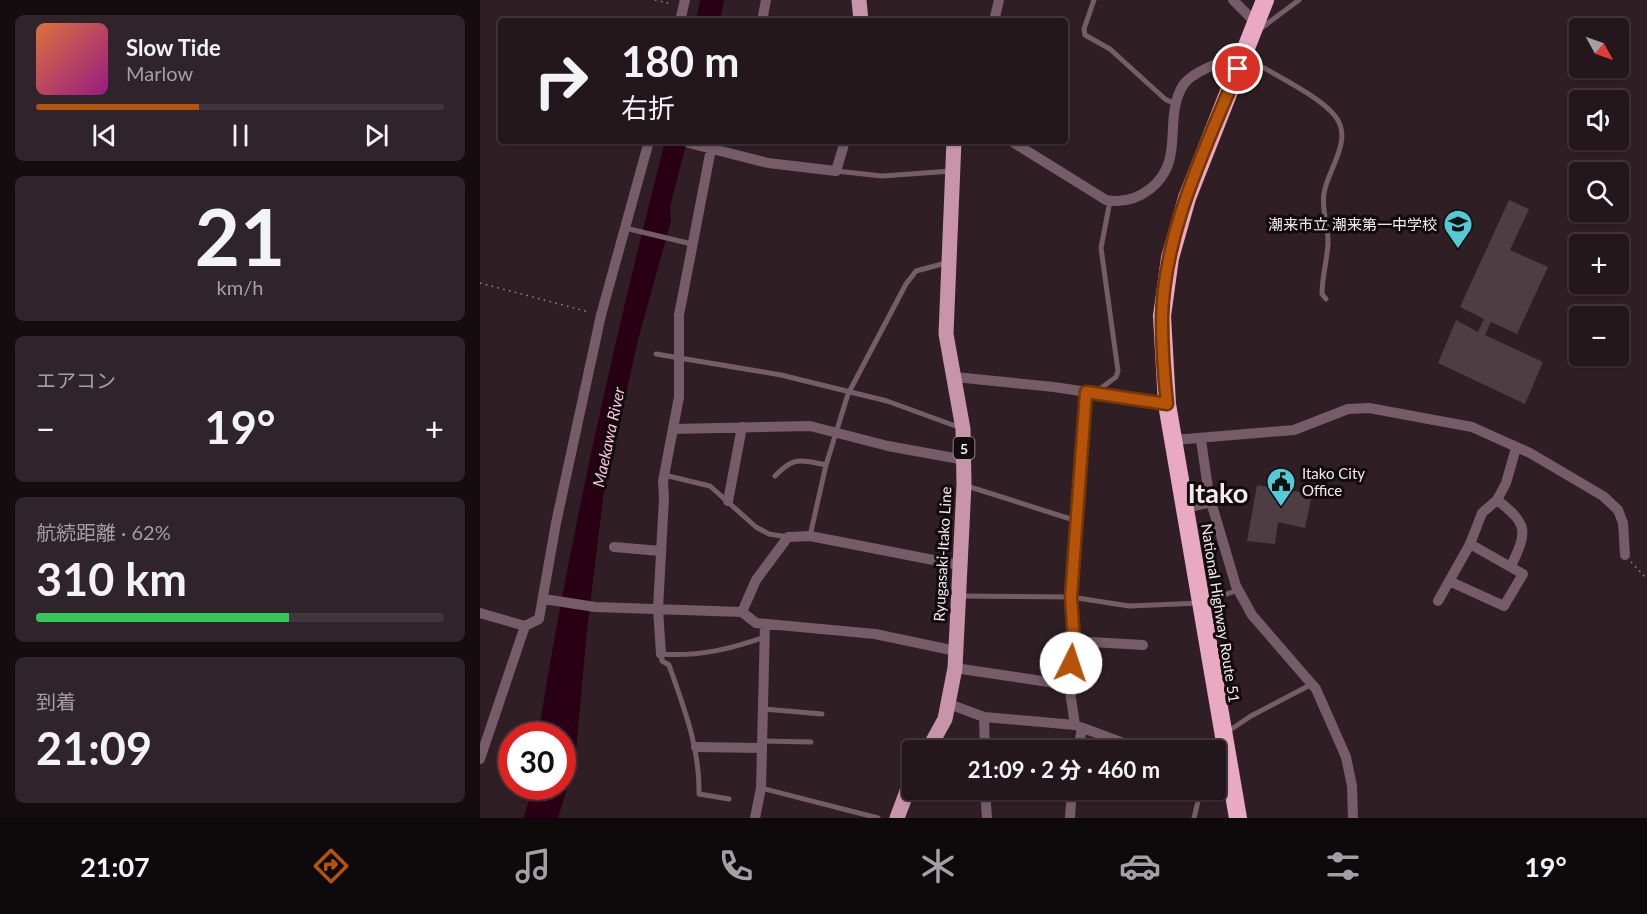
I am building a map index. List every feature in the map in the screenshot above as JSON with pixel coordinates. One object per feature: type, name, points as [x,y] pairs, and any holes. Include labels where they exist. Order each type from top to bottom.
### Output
[{"type":"highway","name":"National Highway Route 51","points":[[1223,740],[1167,404],[1162,316],[1170,258],[1194,177],[1265,0]]},
{"type":"highway","name":"National Highway Route 51","points":[[1226,785],[1238,818]]},
{"type":"main road","points":[[859,0],[861,18]]},
{"type":"main road","name":"Ryugasaki-Itako Line","points":[[933,740],[945,719],[955,668],[965,460],[963,429],[946,334],[954,144]]},
{"type":"main road","points":[[897,818],[904,800]]},
{"type":"street","points":[[763,18],[766,0]]},
{"type":"street","points":[[995,18],[999,0]]},
{"type":"street","points":[[1233,0],[1253,30]]},
{"type":"street","points":[[1016,144],[1110,201],[1123,201],[1142,195],[1168,170],[1175,104],[1182,84],[1223,60],[1243,56]]},
{"type":"street","points":[[480,759],[525,626],[538,619],[544,599],[556,523],[601,315],[631,230],[647,144]]},
{"type":"street","points":[[693,144],[768,163],[836,171],[844,144]]},
{"type":"street","points":[[727,153],[729,144]]},
{"type":"street","points":[[661,654],[658,609],[660,550],[664,475],[680,398],[679,315],[711,149]]},
{"type":"street","points":[[955,377],[1167,404]]},
{"type":"street","points":[[1078,740],[1079,726],[1069,685],[1074,641],[1071,597],[1090,393]]},
{"type":"street","points":[[1174,440],[1201,440],[1294,430],[1348,409],[1370,408],[1472,428],[1530,453],[1603,496],[1618,510],[1623,523],[1625,555]]},
{"type":"street","points":[[673,429],[711,430],[810,426],[888,446],[965,460]]},
{"type":"street","points":[[728,501],[742,427]]},
{"type":"street","points":[[1201,440],[1212,502],[1238,590],[1252,615],[1312,684],[1346,758],[1352,786],[1353,818]]},
{"type":"street","points":[[1438,601],[1470,544],[1482,513],[1497,500],[1506,483],[1516,448]]},
{"type":"street","points":[[1497,500],[1518,516],[1522,528],[1523,542],[1511,566]]},
{"type":"street","points":[[1186,508],[1212,502]]},
{"type":"street","points":[[742,612],[756,580],[788,537],[810,536],[959,565]]},
{"type":"street","points":[[1449,581],[1504,606],[1523,574],[1470,544]]},
{"type":"street","points":[[614,547],[660,550]]},
{"type":"street","points":[[544,599],[596,607],[742,612],[756,623],[875,634],[956,651]]},
{"type":"street","points":[[480,614],[525,626]]},
{"type":"street","points":[[755,818],[761,788],[765,624]]},
{"type":"street","points":[[1074,641],[1143,645]]},
{"type":"street","points":[[955,668],[1069,685]]},
{"type":"street","points":[[949,704],[984,717],[1079,726],[1116,740]]},
{"type":"street","points":[[984,717],[985,740]]},
{"type":"street","points":[[696,747],[762,744]]},
{"type":"street","points":[[986,800],[987,818]]},
{"type":"street","points":[[1070,818],[1071,800]]},
{"type":"lane","points":[[1094,0],[1084,29],[1085,35],[1110,49],[1165,99],[1175,104]]},
{"type":"lane","points":[[1253,30],[1299,0]]},
{"type":"lane","points":[[1243,56],[1324,105],[1343,129],[1340,147],[1324,194],[1328,243],[1322,275],[1322,294],[1326,298]]},
{"type":"lane","points":[[836,171],[882,176],[954,171]]},
{"type":"lane","points":[[1090,393],[1109,383],[1118,371],[1101,248],[1110,201]]},
{"type":"lane","points":[[631,230],[692,244]]},
{"type":"lane","points":[[810,536],[826,465],[848,394],[906,284],[916,272],[949,262]]},
{"type":"lane","points":[[656,354],[782,375],[848,394],[887,402],[963,429]]},
{"type":"lane","points":[[774,476],[787,464],[798,460],[826,465]]},
{"type":"lane","points":[[664,475],[710,486],[756,526],[770,534],[788,537]]},
{"type":"lane","points":[[964,485],[1077,521]]},
{"type":"lane","points":[[958,596],[1071,597],[1129,606],[1201,603],[1238,590]]},
{"type":"lane","points":[[729,799],[699,794],[699,765],[696,747],[669,665],[662,661],[661,654],[690,656],[734,648],[765,637]]},
{"type":"lane","points":[[1223,735],[1251,716],[1312,684]]},
{"type":"lane","points":[[764,709],[822,714]]},
{"type":"lane","points":[[762,744],[811,742]]},
{"type":"lane","points":[[761,788],[878,818]]},
{"type":"lane","points":[[1194,818],[1198,800]]},
{"type":"path","points":[[655,0],[684,4]]},
{"type":"path","points":[[480,283],[601,315]]},
{"type":"path","points":[[1625,555],[1647,579]]},
{"type":"water","points":[[700,0],[724,0],[721,18],[697,18]]},
{"type":"water","name":"Maekawa River","points":[[664,144],[686,144],[670,207],[671,221],[638,340],[604,491],[587,630],[576,751],[576,722],[540,722],[564,585],[595,436]]},
{"type":"water","points":[[529,800],[563,800],[558,818],[523,818]]},
{"type":"building","points":[[1509,200],[1529,209],[1510,250],[1548,267],[1517,334],[1491,322],[1485,335],[1543,362],[1525,404],[1438,363],[1456,320],[1478,332],[1484,319],[1460,307]]},
{"type":"building","name":"Itako City Office","points":[[1257,485],[1312,494],[1305,528],[1278,522],[1275,544],[1247,541]]},
{"type":"place","name":"潮来市立 潮来第一中学校","points":[[1458,250]]},
{"type":"place","name":"Itako City Office","points":[[1281,508]]},
{"type":"district","name":"Itako","points":[[1218,492]]},
{"type":"route","points":[[1071,663],[1074,641],[1071,597],[1086,392],[1167,404],[1162,316],[1170,258],[1198,166],[1238,69]]}]
